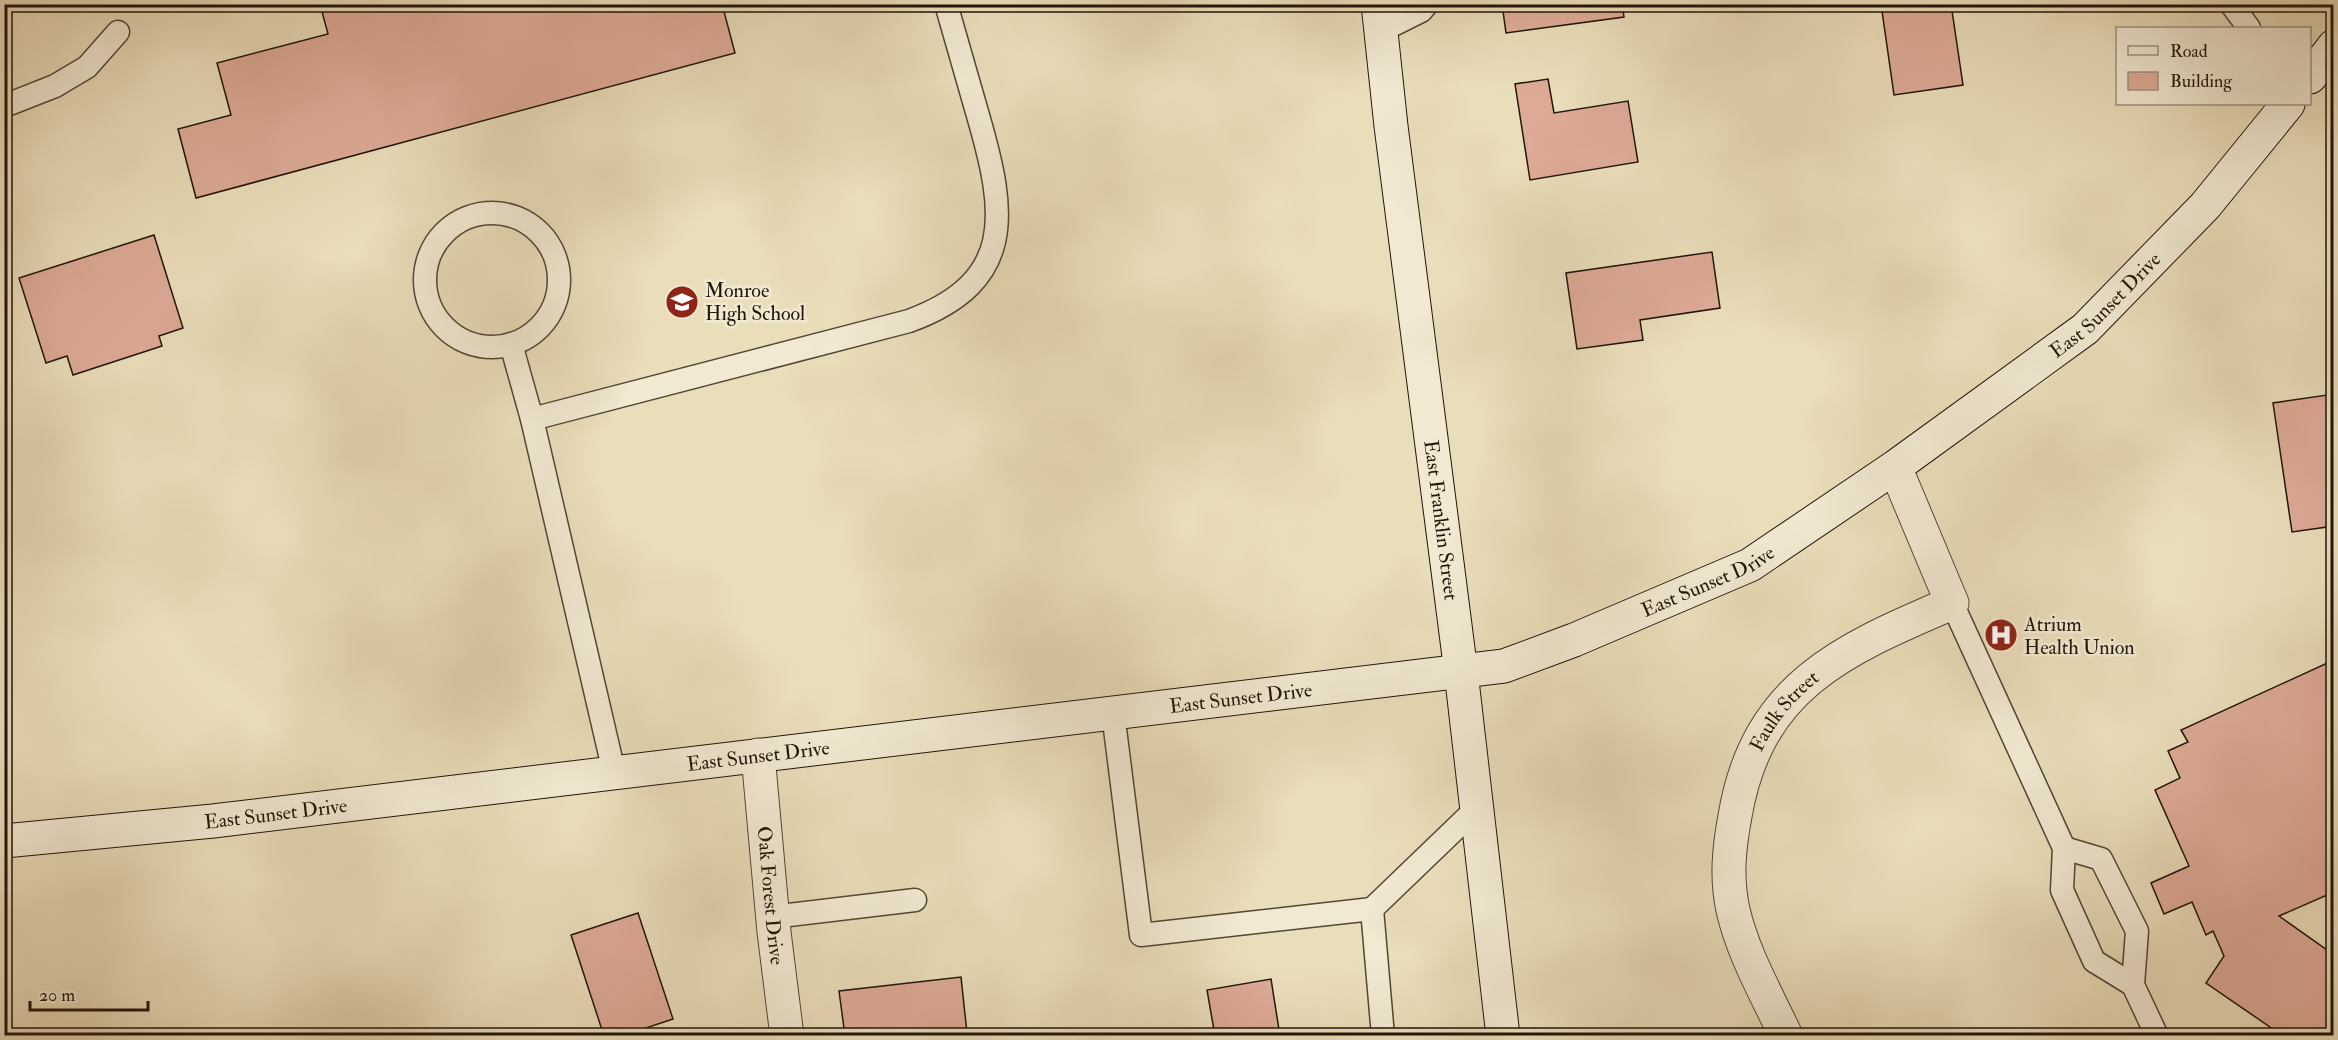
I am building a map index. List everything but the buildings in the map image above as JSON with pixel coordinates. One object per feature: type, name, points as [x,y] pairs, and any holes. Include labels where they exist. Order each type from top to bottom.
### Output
[{"type":"street","name":"East Franklin Street","points":[[1379,18],[1461,672],[1503,1035]]},
{"type":"street","name":"East Sunset Drive","points":[[6,837],[213,821],[1504,666],[1574,640],[1750,565],[1895,467],[2085,329],[2205,206],[2287,105]]},
{"type":"street","points":[[1895,467],[1952,603]]},
{"type":"street","name":"Faulk Street","points":[[1786,1035],[1743,943],[1728,878],[1733,824],[1745,767],[1761,734],[1796,689],[1855,647],[1952,603]]},
{"type":"street","name":"Oak Forest Drive","points":[[758,755],[772,917],[787,1035]]},
{"type":"lane","points":[[532,419],[909,321],[938,310],[962,294],[983,269],[996,238],[998,200],[991,161],[946,4]]},
{"type":"lane","points":[[1379,18],[1420,11],[1427,4]]},
{"type":"lane","points":[[2231,4],[2248,27]]},
{"type":"lane","points":[[4,106],[55,86],[87,68],[118,32]]},
{"type":"lane","points":[[494,212],[515,216],[533,226],[548,242],[556,261],[559,282],[555,303],[545,321],[529,336],[511,344],[490,347],[470,343],[451,333],[436,317],[427,298],[424,277],[429,256],[439,238],[454,224],[473,214],[494,212]]},
{"type":"lane","points":[[511,344],[532,419],[614,772]]},
{"type":"lane","points":[[1952,603],[2064,848],[2062,890],[2094,961],[2133,985]]},
{"type":"lane","points":[[1113,713],[1142,935],[1372,909],[1477,808]]},
{"type":"lane","points":[[2064,848],[2101,859],[2137,931],[2133,985],[2157,1035]]},
{"type":"lane","points":[[772,917],[915,900]]},
{"type":"lane","points":[[1372,909],[1383,1035]]},
{"type":"place","name":"Monroe High School","points":[[682,302]]},
{"type":"place","name":"Atrium Health Union","points":[[2001,635]]}]
